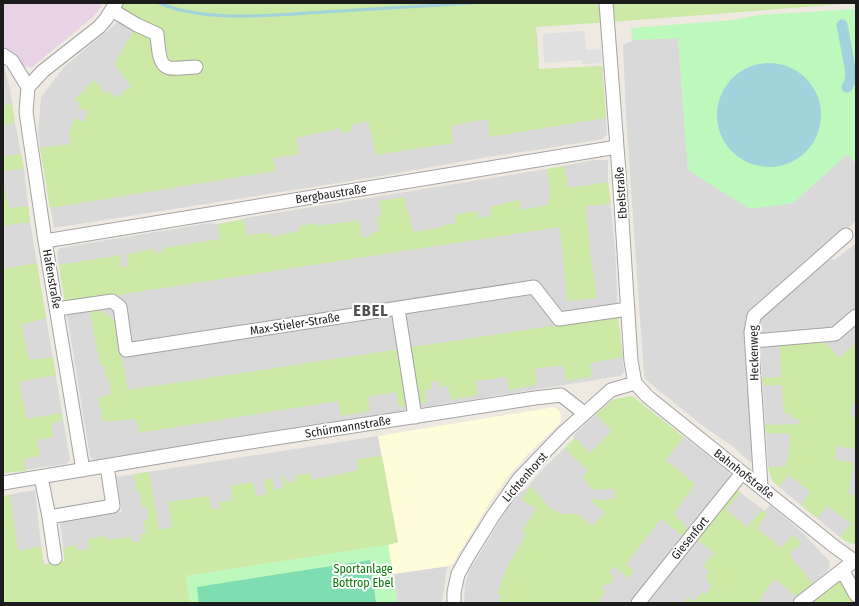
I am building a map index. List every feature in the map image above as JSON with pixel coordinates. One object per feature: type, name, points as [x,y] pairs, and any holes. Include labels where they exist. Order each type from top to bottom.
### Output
[{"type":"street","points":[[3,55],[12,61],[28,87],[43,71],[99,27],[114,6],[137,25],[157,34],[158,50],[162,64],[167,68],[196,67]]},
{"type":"street","name":"Ebelstraße","points":[[607,10],[631,361],[635,383]]},
{"type":"street","name":"Hafenstraße","points":[[28,87],[26,112],[45,241],[83,470]]},
{"type":"street","name":"Bergbaustraße","points":[[45,241],[617,147]]},
{"type":"street","name":"Heckenweg","points":[[761,487],[751,332],[754,316],[846,236]]},
{"type":"street","name":"Max-Stieler-Straße","points":[[57,309],[112,301],[120,308],[126,350],[534,287],[559,319],[628,309]]},
{"type":"street","points":[[398,309],[415,417]]},
{"type":"street","points":[[752,341],[835,334],[856,316]]},
{"type":"street","name":"Lichtenhorst","points":[[454,603],[454,592],[458,574],[506,496],[520,479],[584,413],[611,390],[635,383]]},
{"type":"street","name":"Bahnhofstraße","points":[[635,383],[648,397],[855,562]]},
{"type":"street","name":"Schürmannstraße","points":[[3,483],[218,447],[561,395],[584,413]]},
{"type":"street","points":[[49,517],[113,506],[107,466]]},
{"type":"street","name":"Giesenfort","points":[[638,603],[742,473]]},
{"type":"street","points":[[41,477],[55,558]]},
{"type":"street","points":[[800,603],[842,570],[855,562]]},
{"type":"street","points":[[842,570],[856,595]]},
{"type":"shaded area","points":[[3,3],[99,3],[102,5],[93,17],[31,68],[3,61]]},
{"type":"shaded area","points":[[119,21],[537,33],[539,69],[602,66],[607,134],[603,139],[54,228],[38,134],[41,97],[65,66]]},
{"type":"shaded area","points":[[584,31],[586,50],[601,49],[602,63],[582,64],[582,60],[544,63],[543,34]]},
{"type":"shaded area","points":[[678,38],[688,170],[793,203],[847,154],[856,164],[856,221],[754,307],[745,319],[753,463],[731,445],[703,426],[646,380],[644,375],[626,116],[623,46],[632,40]]},
{"type":"shaded area","points":[[3,61],[10,89],[24,168],[30,222],[70,460],[66,464],[3,473]]},
{"type":"shaded area","points":[[595,160],[608,160],[608,182],[615,248],[618,318],[624,372],[620,376],[94,460],[90,457],[57,253],[60,248],[210,223],[218,224],[244,218]]},
{"type":"shaded area","points":[[856,243],[856,543],[853,544],[840,537],[772,480],[768,467],[759,322],[781,300],[829,260],[835,260]]},
{"type":"shaded area","points":[[555,407],[560,412],[560,423],[525,457],[507,478],[493,497],[453,563],[449,566],[393,574],[388,545],[398,542],[378,436]]},
{"type":"shaded area","points":[[596,414],[612,431],[645,487],[684,437],[729,472],[731,477],[629,603],[464,603],[465,585],[469,571],[509,506],[520,491],[525,490],[543,469],[574,439],[573,436]]},
{"type":"shaded area","points":[[378,436],[398,542],[388,545],[3,602],[3,496],[35,490],[44,564],[65,561],[60,521],[122,512],[116,477]]},
{"type":"shaded area","points":[[737,490],[765,511],[770,505],[804,534],[829,561],[830,566],[826,572],[790,603],[645,603],[696,540],[698,540]]},
{"type":"shaded area","points":[[449,566],[447,568],[442,603],[398,603],[393,574]]},
{"type":"green space","points":[[123,3],[856,3],[536,27],[539,69],[602,66],[606,118],[490,137],[487,119],[451,126],[453,143],[376,155],[368,121],[352,125],[352,131],[341,133],[340,128],[296,138],[299,154],[273,158],[276,171],[50,208],[40,148],[71,144],[69,134],[74,118],[84,122],[88,111],[78,108],[80,103],[74,100],[94,80],[106,94],[110,91],[116,98],[131,86],[114,64],[135,29],[119,21]]},
{"type":"green space","points":[[856,9],[856,164],[847,154],[793,203],[750,209],[688,170],[678,38],[632,40],[631,28],[734,20],[758,15]]},
{"type":"green space","points":[[12,104],[15,123],[3,126],[3,105]]},
{"type":"green space","points":[[21,154],[24,169],[3,171],[3,156]]},
{"type":"green space","points":[[564,166],[568,188],[608,182],[611,204],[586,206],[590,252],[597,298],[567,301],[560,227],[65,303],[59,265],[120,255],[121,267],[128,267],[127,254],[154,249],[154,253],[164,251],[163,248],[220,239],[218,224],[244,219],[247,235],[270,233],[271,237],[299,231],[299,226],[316,223],[317,226],[359,220],[362,238],[371,236],[370,233],[379,232],[377,217],[382,216],[379,201],[404,197],[413,232],[442,227],[442,225],[456,223],[454,215],[477,211],[478,218],[491,216],[490,207],[503,203],[520,200],[521,210],[548,205],[550,190],[547,169]]},
{"type":"green space","points":[[3,179],[9,208],[28,206],[30,222],[3,226]]},
{"type":"green space","points":[[37,263],[46,318],[21,325],[29,360],[53,357],[56,375],[19,382],[27,419],[61,413],[62,420],[52,424],[53,437],[37,440],[40,456],[24,459],[26,471],[3,473],[3,269]]},
{"type":"green space","points":[[99,309],[115,320],[128,390],[618,316],[623,357],[590,363],[592,377],[566,381],[563,365],[535,369],[537,385],[509,390],[507,377],[476,381],[478,395],[451,400],[448,386],[440,388],[439,381],[431,382],[432,389],[425,390],[427,402],[399,407],[396,392],[368,397],[370,411],[341,416],[338,401],[139,433],[136,419],[103,422],[98,398],[111,394],[110,381],[107,379],[104,365],[100,366],[90,310]]},
{"type":"green space","points":[[806,338],[812,343],[826,343],[839,358],[856,343],[856,404],[852,403],[850,416],[856,418],[856,446],[855,449],[837,446],[835,459],[854,463],[848,493],[856,496],[856,543],[850,543],[840,537],[851,524],[828,506],[817,518],[801,505],[810,492],[789,475],[779,487],[772,480],[768,467],[785,467],[789,451],[790,434],[766,433],[765,425],[799,424],[799,419],[791,418],[791,414],[784,414],[782,385],[763,386],[762,378],[781,377],[780,342]]},
{"type":"green space","points":[[632,396],[684,437],[666,460],[695,484],[674,514],[688,529],[683,536],[661,519],[626,564],[634,571],[628,578],[614,566],[609,572],[614,578],[609,585],[606,583],[602,588],[606,592],[597,603],[498,603],[501,596],[497,594],[506,569],[526,535],[522,531],[536,509],[521,499],[531,486],[550,508],[562,514],[578,514],[593,526],[605,513],[591,501],[596,497],[597,500],[615,499],[614,489],[593,490],[582,477],[588,471],[565,448],[575,438],[590,453],[612,431],[596,414],[614,399]]},
{"type":"green space","points":[[382,456],[398,542],[388,545],[186,576],[190,603],[3,603],[3,496],[10,495],[18,551],[41,546],[44,565],[65,561],[63,548],[76,545],[77,551],[89,549],[88,539],[106,536],[107,540],[130,537],[132,542],[141,541],[140,534],[146,533],[144,521],[149,519],[147,507],[142,507],[140,491],[136,491],[134,474],[149,472],[159,530],[172,527],[168,502],[209,496],[211,509],[220,508],[219,502],[232,500],[230,486],[253,482],[256,496],[266,494],[264,480],[272,478],[274,490],[283,488],[282,477],[285,476],[287,483],[296,481],[295,475],[311,474],[312,480],[358,470],[357,459]]},
{"type":"green space","points":[[737,490],[741,493],[726,509],[747,527],[762,510],[767,514],[757,528],[781,548],[792,535],[802,543],[789,554],[813,584],[796,596],[775,579],[758,603],[684,603],[688,597],[694,602],[702,592],[705,595],[712,586],[708,583],[709,581],[705,577],[709,571],[703,566],[714,553],[698,540]]},
{"type":"green space","name":"Sportanlage Bottrop Ebel","points":[[388,545],[398,603],[190,603],[186,576]]},
{"type":"green space","points":[[370,560],[376,603],[199,603],[197,587]]},
{"type":"green space","points":[[841,578],[853,603],[810,603]]},
{"type":"water","points":[[769,63],[789,67],[798,71],[806,78],[813,86],[817,95],[821,115],[817,135],[813,144],[806,152],[798,159],[789,163],[769,167],[749,163],[740,159],[732,152],[725,144],[721,135],[717,115],[721,95],[725,86],[732,78],[740,71],[749,67]]},
{"type":"waterway","points":[[159,3],[198,13],[240,16],[284,15],[473,3]]},
{"type":"waterway","points":[[842,25],[851,73],[856,78]]},
{"type":"waterway","points":[[847,87],[850,82],[851,73]]},
{"type":"district","name":"EBEL","points":[[371,310]]}]
